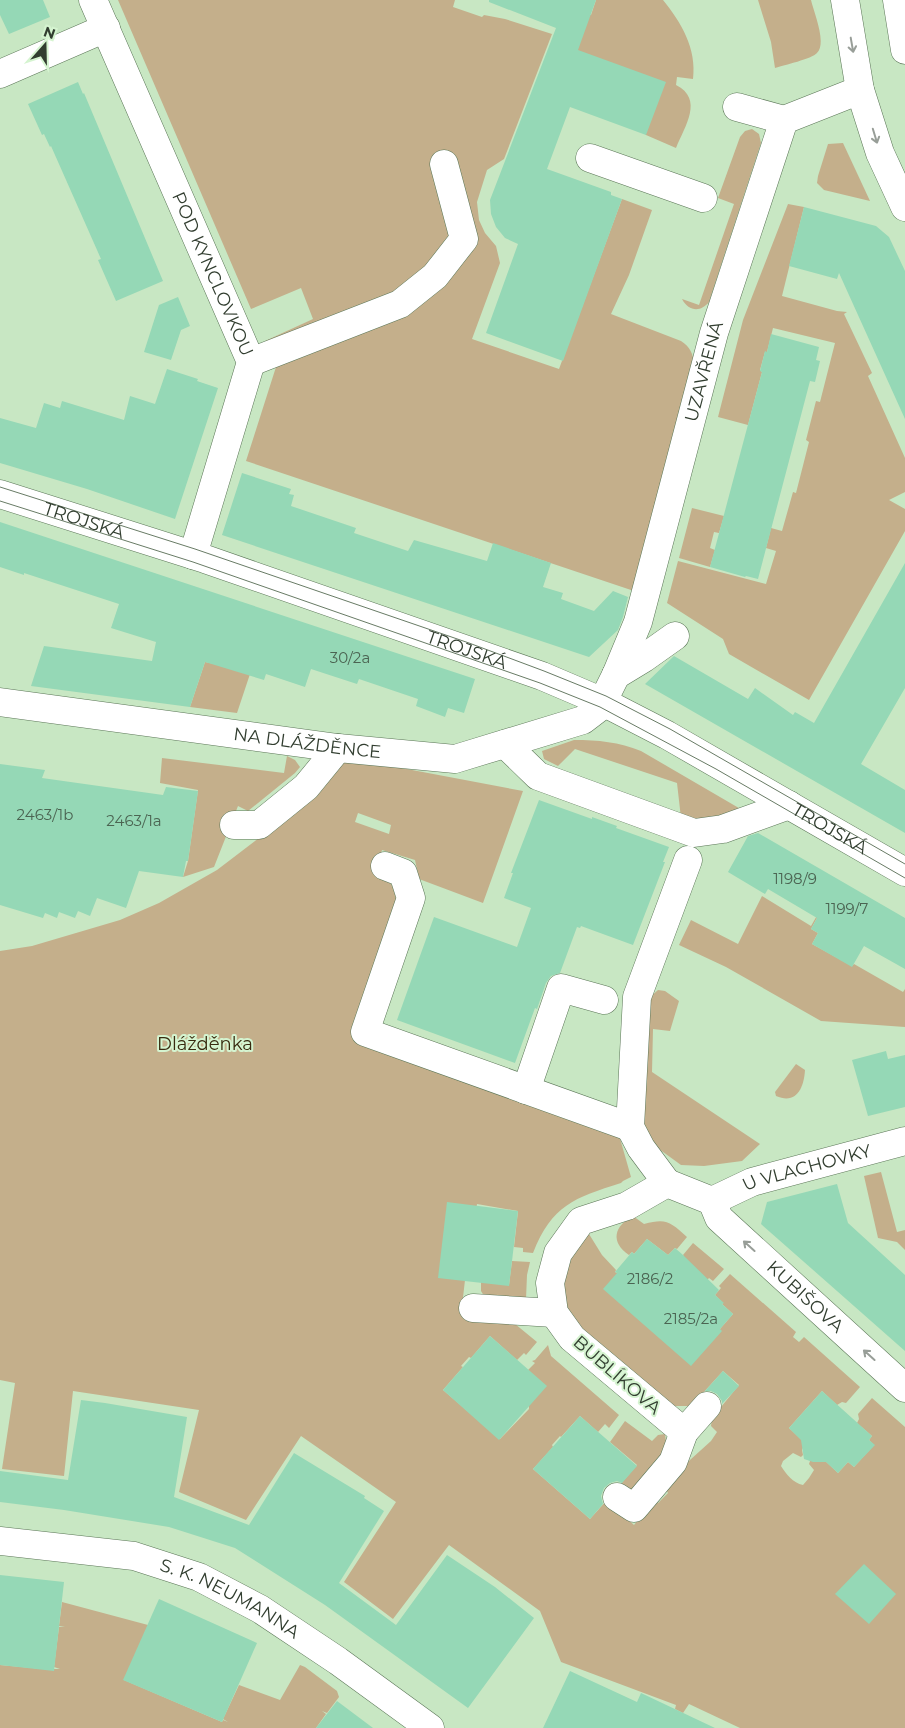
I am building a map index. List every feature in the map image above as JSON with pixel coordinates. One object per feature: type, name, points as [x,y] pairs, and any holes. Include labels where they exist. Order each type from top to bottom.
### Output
[{"type":"street","name":"POD KYNCLOVKOU","points":[[93,0],[251,362],[193,555]]},
{"type":"street","points":[[844,0],[860,90],[880,153],[905,207]]},
{"type":"street","points":[[897,0],[905,50]]},
{"type":"street","points":[[0,74],[106,28]]},
{"type":"street","points":[[737,107],[784,120],[860,90]]},
{"type":"street","name":"UZAVŘENÁ","points":[[603,702],[638,622],[714,333],[784,120]]},
{"type":"street","points":[[590,158],[703,198]]},
{"type":"street","points":[[251,362],[400,304],[434,276],[464,240],[444,164]]},
{"type":"street","name":"TROJSKÁ","points":[[0,494],[193,555],[542,676],[603,702],[667,735],[905,872]]},
{"type":"street","points":[[616,675],[675,636]]},
{"type":"street","name":"NA DLÁŽDĚNCE","points":[[0,702],[338,748],[455,759],[583,720],[600,707],[603,702]]},
{"type":"street","points":[[505,744],[538,776],[694,833],[723,828],[789,805]]},
{"type":"street","points":[[234,825],[259,825],[306,788],[338,748]]},
{"type":"street","points":[[688,860],[637,997],[630,1127],[641,1148],[667,1183],[712,1201]]},
{"type":"street","points":[[385,866],[403,873],[411,898],[365,1032],[630,1127]]},
{"type":"street","points":[[526,1090],[561,988],[604,1000]]},
{"type":"street","name":"U VLACHOVKY","points":[[712,1201],[752,1182],[905,1141]]},
{"type":"street","name":"BUBLÍKOVA","points":[[667,1183],[627,1206],[581,1221],[558,1253],[550,1283],[554,1313],[572,1338],[684,1432]]},
{"type":"street","name":"KUBIŠOVA","points":[[712,1201],[719,1218],[905,1388]]},
{"type":"street","points":[[473,1308],[554,1313]]},
{"type":"street","points":[[617,1497],[634,1508],[673,1462],[684,1432],[707,1406]]},
{"type":"street","name":"S. K. NEUMANNA","points":[[0,1541],[134,1556],[199,1577],[260,1609],[338,1661],[430,1728]]},
{"type":"green space","points":[[118,0],[455,0],[453,7],[482,17],[484,15],[505,19],[552,34],[504,159],[487,170],[477,202],[479,220],[485,233],[496,246],[500,263],[472,339],[559,369],[622,199],[652,210],[629,275],[611,314],[681,341],[690,351],[694,364],[634,591],[246,461],[276,367],[265,341],[313,319],[301,288],[251,309]]},
{"type":"green space","points":[[596,0],[663,0],[676,17],[690,47],[694,68],[693,79],[677,77],[676,85],[684,91],[691,105],[690,114],[676,148],[646,135],[571,48],[584,13],[591,15]]},
{"type":"green space","points":[[758,0],[811,0],[821,42],[817,53],[804,60],[775,68],[771,42]]},
{"type":"green space","points":[[752,129],[759,134],[761,143],[709,302],[702,308],[695,309],[688,306],[682,299],[699,305],[734,204],[718,198],[740,137],[745,131]]},
{"type":"green space","points":[[843,143],[870,201],[824,190],[817,183],[828,144]]},
{"type":"green space","points":[[788,204],[804,207],[782,296],[847,312],[844,314],[872,373],[868,376],[905,458],[905,492],[889,500],[905,509],[905,531],[809,700],[729,654],[723,639],[667,603],[678,561],[766,584],[776,551],[766,548],[771,528],[782,531],[793,492],[796,493],[809,442],[806,440],[816,401],[820,402],[835,343],[773,328],[760,370],[762,372],[748,425],[718,417],[743,320]]},
{"type":"green space","points":[[692,508],[724,516],[719,533],[714,532],[710,548],[715,550],[710,567],[679,558]]},
{"type":"green space","points":[[205,662],[251,671],[237,713],[190,707]]},
{"type":"green space","points":[[574,740],[608,742],[625,745],[641,751],[744,811],[698,825],[681,818],[677,783],[575,749],[558,766],[544,759],[542,751]]},
{"type":"green space","points":[[287,756],[295,760],[300,767],[295,773],[248,811],[238,806],[214,867],[183,877],[188,861],[198,790],[160,783],[162,758],[284,773]]},
{"type":"green space","name":"Dlážděnka","points":[[342,760],[375,763],[523,791],[483,903],[419,879],[415,860],[382,850],[377,868],[392,885],[398,908],[352,1034],[619,1135],[631,1177],[621,1183],[578,1199],[566,1206],[548,1224],[533,1253],[523,1252],[523,1248],[514,1247],[518,1211],[477,1204],[461,1315],[509,1319],[537,1342],[526,1355],[524,1353],[517,1360],[490,1336],[471,1358],[469,1357],[461,1366],[463,1367],[443,1390],[500,1439],[529,1409],[528,1370],[535,1363],[532,1361],[548,1345],[551,1356],[619,1415],[609,1428],[605,1424],[598,1432],[580,1416],[552,1445],[553,1447],[533,1469],[590,1519],[607,1500],[634,1525],[654,1500],[658,1503],[668,1493],[665,1487],[680,1469],[711,1441],[717,1432],[711,1426],[712,1418],[739,1385],[723,1371],[704,1394],[689,1406],[674,1406],[586,1333],[568,1312],[563,1300],[565,1265],[587,1233],[602,1255],[616,1270],[615,1272],[720,1329],[733,1314],[715,1295],[721,1288],[719,1286],[730,1274],[796,1332],[793,1337],[799,1342],[804,1337],[860,1387],[846,1403],[842,1402],[837,1405],[822,1391],[789,1428],[805,1443],[801,1457],[793,1453],[783,1461],[781,1466],[790,1478],[803,1485],[814,1470],[809,1464],[810,1461],[822,1458],[838,1473],[848,1462],[854,1467],[874,1445],[869,1440],[872,1436],[857,1423],[859,1419],[858,1414],[872,1398],[905,1427],[905,1728],[740,1728],[689,1704],[683,1713],[675,1709],[676,1705],[561,1662],[540,1611],[449,1545],[393,1619],[344,1582],[396,1502],[301,1436],[246,1520],[179,1492],[199,1410],[73,1391],[64,1476],[2,1469],[15,1383],[0,1380],[0,951],[32,946],[120,920],[159,903],[217,870],[318,793]],"holes":[[[358,813],[391,825],[389,834],[355,822]]]},
{"type":"green space","points":[[838,879],[811,929],[818,933],[812,944],[852,966],[854,964],[903,992],[905,989],[905,1027],[821,1021],[726,967],[679,945],[691,920],[738,944],[762,896],[811,926]]},
{"type":"green space","points":[[658,990],[665,991],[679,1001],[670,1031],[653,1029],[652,1072],[760,1144],[742,1161],[704,1166],[681,1165],[648,1141],[643,1127],[648,999]]},
{"type":"green space","points":[[796,1064],[805,1070],[803,1082],[798,1093],[789,1098],[776,1096],[775,1092]]},
{"type":"green space","points":[[881,1172],[897,1232],[905,1230],[905,1250],[897,1242],[878,1238],[864,1176]]},
{"type":"green space","points":[[633,1216],[644,1224],[658,1221],[668,1223],[687,1237],[677,1249],[675,1248],[668,1255],[647,1239],[634,1254],[632,1252],[629,1255],[619,1245],[617,1234],[622,1224]]},
{"type":"green space","points":[[693,1243],[724,1269],[713,1281],[709,1278],[702,1286],[683,1255]]},
{"type":"green space","points":[[512,1261],[530,1262],[527,1275],[526,1299],[484,1296],[481,1291],[481,1282],[509,1285]]},
{"type":"green space","points":[[625,1421],[652,1441],[658,1435],[665,1434],[667,1450],[632,1490],[620,1485],[637,1465],[610,1442]]},
{"type":"green space","points":[[62,1602],[148,1625],[124,1680],[222,1722],[223,1720],[228,1722],[223,1719],[239,1685],[280,1700],[300,1665],[337,1691],[339,1697],[327,1713],[322,1711],[326,1714],[316,1728],[0,1728],[0,1665],[60,1669],[54,1667],[59,1627],[65,1627],[59,1626]]},
{"type":"building","points":[[0,0],[43,0],[50,17],[9,34],[0,15]]},
{"type":"building","points":[[489,0],[596,0],[578,50],[666,82],[646,135],[570,107],[547,169],[611,192],[611,195],[622,199],[563,361],[486,333],[518,244],[505,238],[496,227],[491,214],[490,200],[556,28],[489,2]]},
{"type":"building","points":[[78,82],[163,281],[116,301],[98,260],[101,259],[51,146],[44,134],[42,135],[28,104]]},
{"type":"building","points":[[804,207],[876,226],[889,237],[905,271],[905,419],[839,273],[837,279],[789,266]]},
{"type":"building","points":[[178,297],[190,326],[181,330],[171,360],[144,352],[159,305]]},
{"type":"building","points":[[771,334],[819,347],[816,360],[820,361],[815,382],[810,381],[758,579],[710,567]]},
{"type":"building","points":[[167,369],[218,388],[175,519],[87,489],[0,463],[0,418],[36,428],[44,403],[60,408],[62,401],[124,420],[130,396],[155,404]]},
{"type":"building","points":[[242,473],[291,489],[289,494],[294,495],[291,506],[356,528],[354,533],[408,551],[414,540],[487,561],[493,543],[551,563],[543,587],[563,593],[561,599],[594,611],[613,591],[628,597],[618,630],[589,657],[222,535]]},
{"type":"building","points":[[0,522],[475,679],[464,713],[448,708],[445,717],[416,706],[418,699],[359,679],[357,684],[311,669],[305,687],[266,674],[264,680],[205,662],[190,707],[31,686],[44,646],[152,661],[156,642],[111,628],[119,604],[0,567]]},
{"type":"building","points":[[905,563],[905,688],[861,764],[905,790],[905,833],[645,684],[674,656],[748,699],[755,688],[793,715],[795,712],[814,723]]},
{"type":"building","points":[[0,764],[45,770],[42,778],[163,795],[166,787],[198,791],[188,861],[186,861],[183,877],[139,871],[126,908],[97,898],[90,916],[78,911],[75,918],[59,912],[57,918],[45,913],[43,918],[0,905]]},
{"type":"building","points":[[539,800],[617,826],[616,828],[669,847],[633,945],[581,926],[580,928],[577,927],[560,973],[551,976],[546,983],[515,1063],[397,1020],[434,917],[517,947],[531,908],[504,898],[513,873],[511,873]]},
{"type":"building","points":[[758,833],[905,918],[905,969],[864,946],[852,967],[812,944],[818,933],[811,929],[817,918],[768,889],[765,894],[728,872],[748,836]]},
{"type":"building","points":[[886,1051],[888,1059],[905,1055],[905,1107],[868,1116],[852,1060]]},
{"type":"building","points":[[837,1184],[848,1223],[905,1275],[905,1351],[761,1224],[767,1202]]},
{"type":"building","points":[[447,1202],[518,1211],[509,1286],[438,1278]]},
{"type":"building","points":[[647,1239],[668,1255],[675,1248],[719,1290],[715,1295],[733,1314],[720,1329],[722,1331],[691,1366],[603,1289],[632,1252],[634,1254]]},
{"type":"building","points":[[490,1336],[547,1386],[499,1440],[443,1390]]},
{"type":"building","points":[[723,1371],[739,1386],[722,1404],[717,1394],[705,1391]]},
{"type":"building","points":[[822,1391],[872,1436],[869,1440],[875,1445],[854,1467],[848,1462],[838,1473],[826,1462],[813,1462],[804,1459],[801,1440],[789,1428]]},
{"type":"building","points":[[81,1400],[187,1417],[174,1497],[249,1525],[294,1453],[365,1496],[364,1498],[384,1511],[339,1583],[396,1625],[447,1555],[495,1587],[534,1618],[468,1708],[325,1605],[235,1548],[169,1527],[0,1502],[0,1471],[68,1480]]},
{"type":"building","points":[[580,1416],[637,1466],[622,1483],[617,1481],[610,1483],[604,1488],[601,1496],[603,1504],[590,1519],[533,1469]]},
{"type":"building","points":[[864,1564],[896,1594],[869,1624],[835,1594]]},
{"type":"building","points":[[0,1575],[64,1582],[54,1671],[0,1665]]},
{"type":"building","points":[[159,1599],[257,1643],[222,1722],[123,1680]]},
{"type":"building","points":[[570,1671],[637,1702],[641,1693],[715,1728],[543,1728]]},
{"type":"building","points":[[337,1701],[373,1728],[316,1728]]},
{"type":"tram line","points":[[0,487],[195,549],[469,643],[606,696],[670,729],[905,864]]},
{"type":"tram line","points":[[0,501],[193,562],[540,683],[600,707],[716,769],[905,878]]}]
